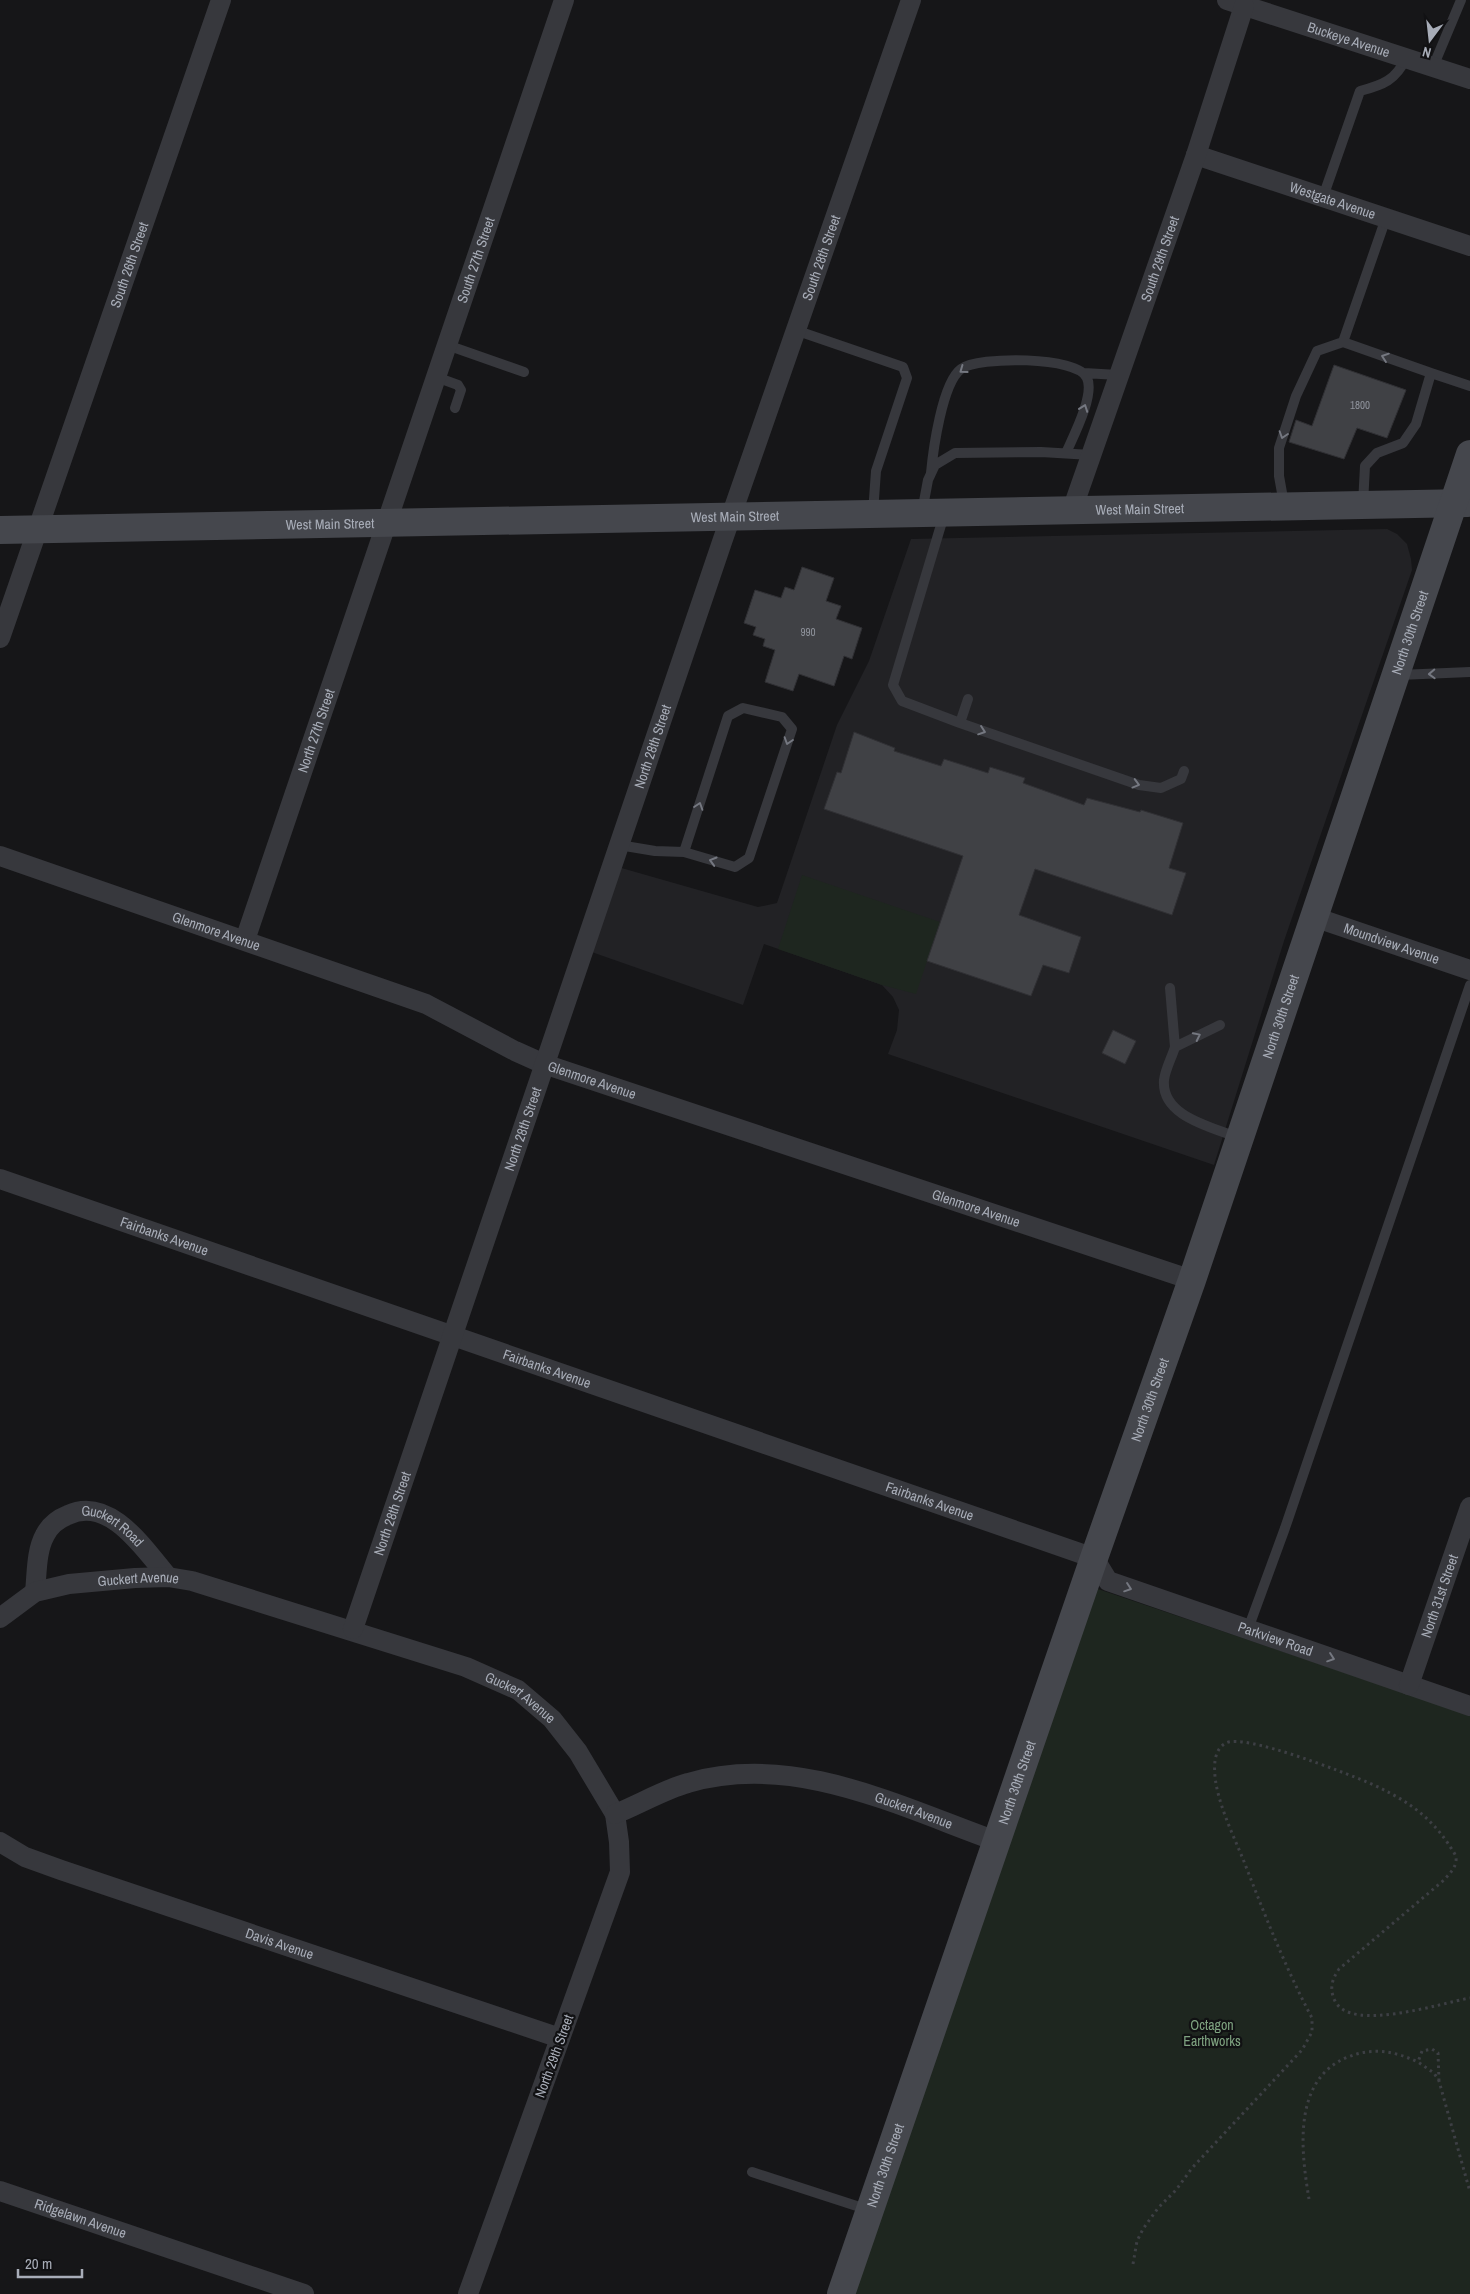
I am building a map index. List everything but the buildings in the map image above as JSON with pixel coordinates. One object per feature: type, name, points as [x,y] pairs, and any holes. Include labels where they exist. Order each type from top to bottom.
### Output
[{"type":"street","name":"South 26th Street","points":[[0,638],[221,0]]},
{"type":"street","name":"South 27th Street","points":[[387,522],[564,0]]},
{"type":"street","name":"South 28th Street","points":[[731,516],[911,0]]},
{"type":"street","name":"Buckeye Avenue","points":[[1236,3],[1470,79]]},
{"type":"street","name":"South 29th Street","points":[[1072,510],[1196,156],[1236,3]]},
{"type":"street","name":"Westgate Avenue","points":[[1196,156],[1470,246]]},
{"type":"street","name":"North 30th Street","points":[[841,2294],[996,1841],[1192,1280],[1394,675],[1461,503],[1470,454]]},
{"type":"street","name":"West Main Street","points":[[0,530],[1461,503]]},
{"type":"street","name":"North 28th Street","points":[[353,1629],[731,516]]},
{"type":"street","name":"North 27th Street","points":[[245,940],[387,522]]},
{"type":"street","name":"Glenmore Avenue","points":[[0,856],[426,1004],[515,1051],[544,1064],[1192,1280]]},
{"type":"street","name":"Moundview Avenue","points":[[1314,917],[1470,970]]},
{"type":"street","name":"Fairbanks Avenue","points":[[0,1179],[1094,1558]]},
{"type":"street","name":"North 31st Street","points":[[1409,1685],[1470,1507]]},
{"type":"street","name":"Guckert Road","points":[[35,1592],[40,1552],[45,1535],[58,1519],[77,1510],[96,1512],[117,1521],[138,1541],[168,1578]]},
{"type":"street","name":"Parkview Road","points":[[1094,1558],[1108,1581],[1470,1706]]},
{"type":"street","name":"Guckert Avenue","points":[[0,1618],[35,1592],[101,1580],[168,1578],[192,1581],[353,1629],[466,1667],[518,1690],[552,1719],[578,1752],[615,1814],[686,1783],[720,1775],[755,1772],[793,1775],[831,1782],[996,1841]]},
{"type":"street","name":"North 29th Street","points":[[468,2294],[620,1872],[619,1842],[615,1814]]},
{"type":"street","name":"Davis Avenue","points":[[0,1842],[25,1857],[61,1870],[560,2038]]},
{"type":"street","name":"Ridgelawn Avenue","points":[[0,2191],[304,2294]]},
{"type":"lane","points":[[1433,67],[1461,0]]},
{"type":"lane","points":[[1323,197],[1360,91],[1391,80],[1400,71],[1406,58]]},
{"type":"lane","points":[[1343,342],[1386,218]]},
{"type":"lane","points":[[795,330],[904,367],[907,378],[876,471],[872,514]]},
{"type":"lane","points":[[1284,506],[1279,476],[1279,448],[1296,396],[1317,351],[1343,342],[1470,386]]},
{"type":"lane","points":[[447,345],[524,372]]},
{"type":"lane","points":[[931,473],[936,432],[951,384],[960,369],[972,364],[1019,361],[1068,365],[1084,373],[1118,375]]},
{"type":"lane","points":[[1066,453],[1089,391],[1087,377],[1084,373]]},
{"type":"lane","points":[[1364,504],[1365,466],[1377,453],[1403,443],[1416,424],[1430,373]]},
{"type":"lane","points":[[436,377],[458,385],[461,390],[455,408]]},
{"type":"lane","points":[[1091,455],[1066,453],[955,453],[935,465],[928,480],[933,512],[893,685],[902,701],[1138,785],[1161,788],[1182,779],[1184,772]]},
{"type":"lane","points":[[1394,675],[1470,672]]},
{"type":"lane","points":[[960,723],[968,699]]},
{"type":"lane","points":[[618,845],[655,851],[684,852],[735,867],[749,858],[792,729],[782,717],[743,708],[728,716],[684,852]]},
{"type":"lane","points":[[1248,1629],[1285,1528],[1470,985]]},
{"type":"lane","points":[[1170,988],[1175,1047],[1164,1081],[1169,1103],[1188,1118],[1240,1138]]},
{"type":"lane","points":[[1175,1047],[1220,1025]]},
{"type":"lane","points":[[752,2172],[870,2211]]},
{"type":"path","points":[[1133,2264],[1137,2241],[1149,2220],[1176,2190],[1192,2168],[1302,2050],[1312,2032],[1312,2018],[1267,1921],[1220,1798],[1215,1763],[1220,1749],[1226,1743],[1235,1740],[1288,1754],[1338,1770],[1390,1792],[1432,1821],[1454,1852],[1456,1860],[1454,1869],[1444,1880],[1339,1969],[1333,1978],[1331,1987],[1338,2006],[1345,2012],[1358,2016],[1384,2015],[1470,1998]]},
{"type":"path","points":[[1418,2062],[1422,2051],[1432,2049],[1438,2053],[1439,2081],[1470,2192]]},
{"type":"path","points":[[1309,2199],[1304,2167],[1304,2129],[1309,2096],[1316,2081],[1329,2067],[1358,2053],[1372,2050],[1389,2051],[1418,2062],[1434,2073],[1439,2081]]},
{"type":"shaded area","points":[[1387,529],[1397,534],[1407,544],[1412,570],[1284,941],[1214,1165],[888,1054],[897,1030],[899,1010],[893,997],[882,985],[764,944],[743,1005],[583,949],[611,865],[758,907],[777,903],[837,725],[869,661],[911,539]]},
{"type":"green space","points":[[802,875],[940,922],[916,994],[882,985],[778,949]]},
{"type":"green space","name":"Octagon Earthworks","points":[[1095,1588],[1470,1715],[1470,2294],[844,2294]]}]
